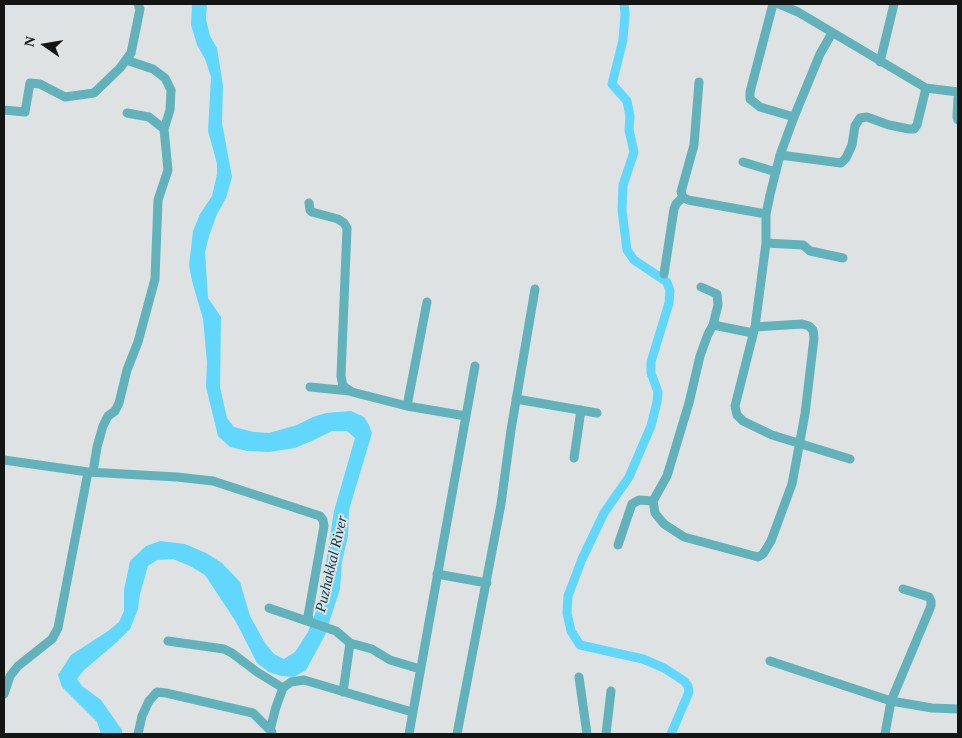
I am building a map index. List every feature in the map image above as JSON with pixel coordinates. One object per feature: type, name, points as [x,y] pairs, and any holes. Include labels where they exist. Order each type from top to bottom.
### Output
[{"type":"street","points":[[4,110],[25,112],[30,83],[40,84],[65,96],[94,93],[120,68],[130,54],[137,28],[140,9],[138,4]]},
{"type":"street","points":[[773,4],[750,92],[750,99],[760,107],[794,117]]},
{"type":"street","points":[[779,4],[798,12],[926,88],[958,92]]},
{"type":"street","points":[[880,62],[894,4]]},
{"type":"street","points":[[832,33],[820,54],[780,155],[766,214],[766,243],[754,330],[735,406],[737,415],[743,421],[772,435],[850,459]]},
{"type":"street","points":[[4,694],[10,676],[18,666],[52,639],[58,628],[91,472],[103,426],[108,416],[119,403],[127,370],[138,342],[155,279],[158,200],[168,170],[164,129],[170,110],[171,90],[165,78],[154,69],[126,60]]},
{"type":"street","points":[[699,82],[694,145],[681,192],[683,197],[688,200],[766,214]]},
{"type":"street","points":[[780,155],[841,162],[849,152],[855,126],[860,118],[867,117],[889,125],[914,129],[926,88]]},
{"type":"street","points":[[958,97],[958,120]]},
{"type":"street","points":[[126,113],[149,117],[164,129]]},
{"type":"street","points":[[743,162],[776,172]]},
{"type":"street","points":[[664,274],[674,208],[683,197]]},
{"type":"street","points":[[310,203],[312,212],[338,219],[347,228],[341,376],[344,386],[352,392]]},
{"type":"street","points":[[766,243],[803,245],[810,251],[843,258]]},
{"type":"street","points":[[701,287],[717,294],[718,306],[713,325],[700,356],[689,403],[667,476],[653,500],[655,513],[664,524],[684,537],[758,557],[763,554],[771,541],[792,484],[805,414],[814,338],[813,330],[809,326],[802,324],[754,330],[713,325]]},
{"type":"street","points":[[457,734],[502,504],[516,398],[535,289]]},
{"type":"street","points":[[407,406],[427,302]]},
{"type":"street","points":[[409,734],[476,366]]},
{"type":"street","points":[[310,387],[352,392],[407,406],[466,416]]},
{"type":"street","points":[[516,398],[597,413]]},
{"type":"street","points":[[574,458],[581,410]]},
{"type":"street","points":[[4,460],[91,472],[177,477],[213,482],[320,516],[324,526],[313,598],[308,616],[310,622]]},
{"type":"street","points":[[618,545],[632,504],[639,500],[653,500]]},
{"type":"street","points":[[438,574],[487,583]]},
{"type":"street","points":[[885,734],[891,701],[931,606],[929,597],[904,589]]},
{"type":"street","points":[[269,608],[336,631],[350,643],[372,649],[390,660],[420,668]]},
{"type":"street","points":[[168,641],[224,649],[283,688]]},
{"type":"street","points":[[342,692],[350,643]]},
{"type":"street","points":[[770,661],[891,701],[932,708],[958,709]]},
{"type":"street","points":[[578,677],[587,734]]},
{"type":"street","points":[[272,732],[276,707],[283,688],[291,682],[304,680],[412,712]]},
{"type":"street","points":[[606,734],[611,691]]},
{"type":"street","points":[[138,734],[142,716],[149,701],[157,692],[253,713],[272,732]]},
{"type":"water","name":"Puzhakkal River","points":[[192,4],[207,4],[206,19],[210,36],[217,48],[223,86],[222,123],[232,177],[226,198],[217,214],[209,236],[205,252],[208,298],[221,317],[220,387],[227,418],[234,427],[254,432],[269,433],[297,425],[326,413],[351,411],[364,417],[372,433],[349,510],[348,536],[342,562],[340,589],[325,635],[306,670],[294,677],[281,676],[269,672],[257,663],[236,622],[205,575],[173,559],[157,560],[148,566],[138,609],[130,629],[83,671],[77,679],[82,686],[101,700],[122,730],[122,734],[101,734],[97,722],[62,687],[58,675],[71,655],[119,622],[124,611],[124,590],[130,561],[146,546],[160,541],[185,544],[206,553],[222,563],[240,582],[250,616],[265,643],[274,654],[284,659],[295,652],[308,632],[316,611],[323,582],[334,511],[355,438],[347,431],[332,431],[295,448],[269,452],[247,451],[230,447],[218,436],[206,387],[207,362],[203,319],[189,265],[193,231],[200,214],[212,196],[217,174],[217,164],[208,131],[211,77],[205,59],[197,45],[191,25]]},
{"type":"waterway","points":[[624,4],[623,40],[612,84],[627,101],[630,116],[629,130],[634,152],[623,185],[622,210],[627,250],[634,260],[667,282],[670,291],[669,303],[651,362],[651,373],[658,392],[651,426],[629,477],[604,513],[582,559],[568,596],[567,613],[571,631],[580,645],[643,659],[664,668],[684,681],[688,686],[689,692],[671,734]]}]
